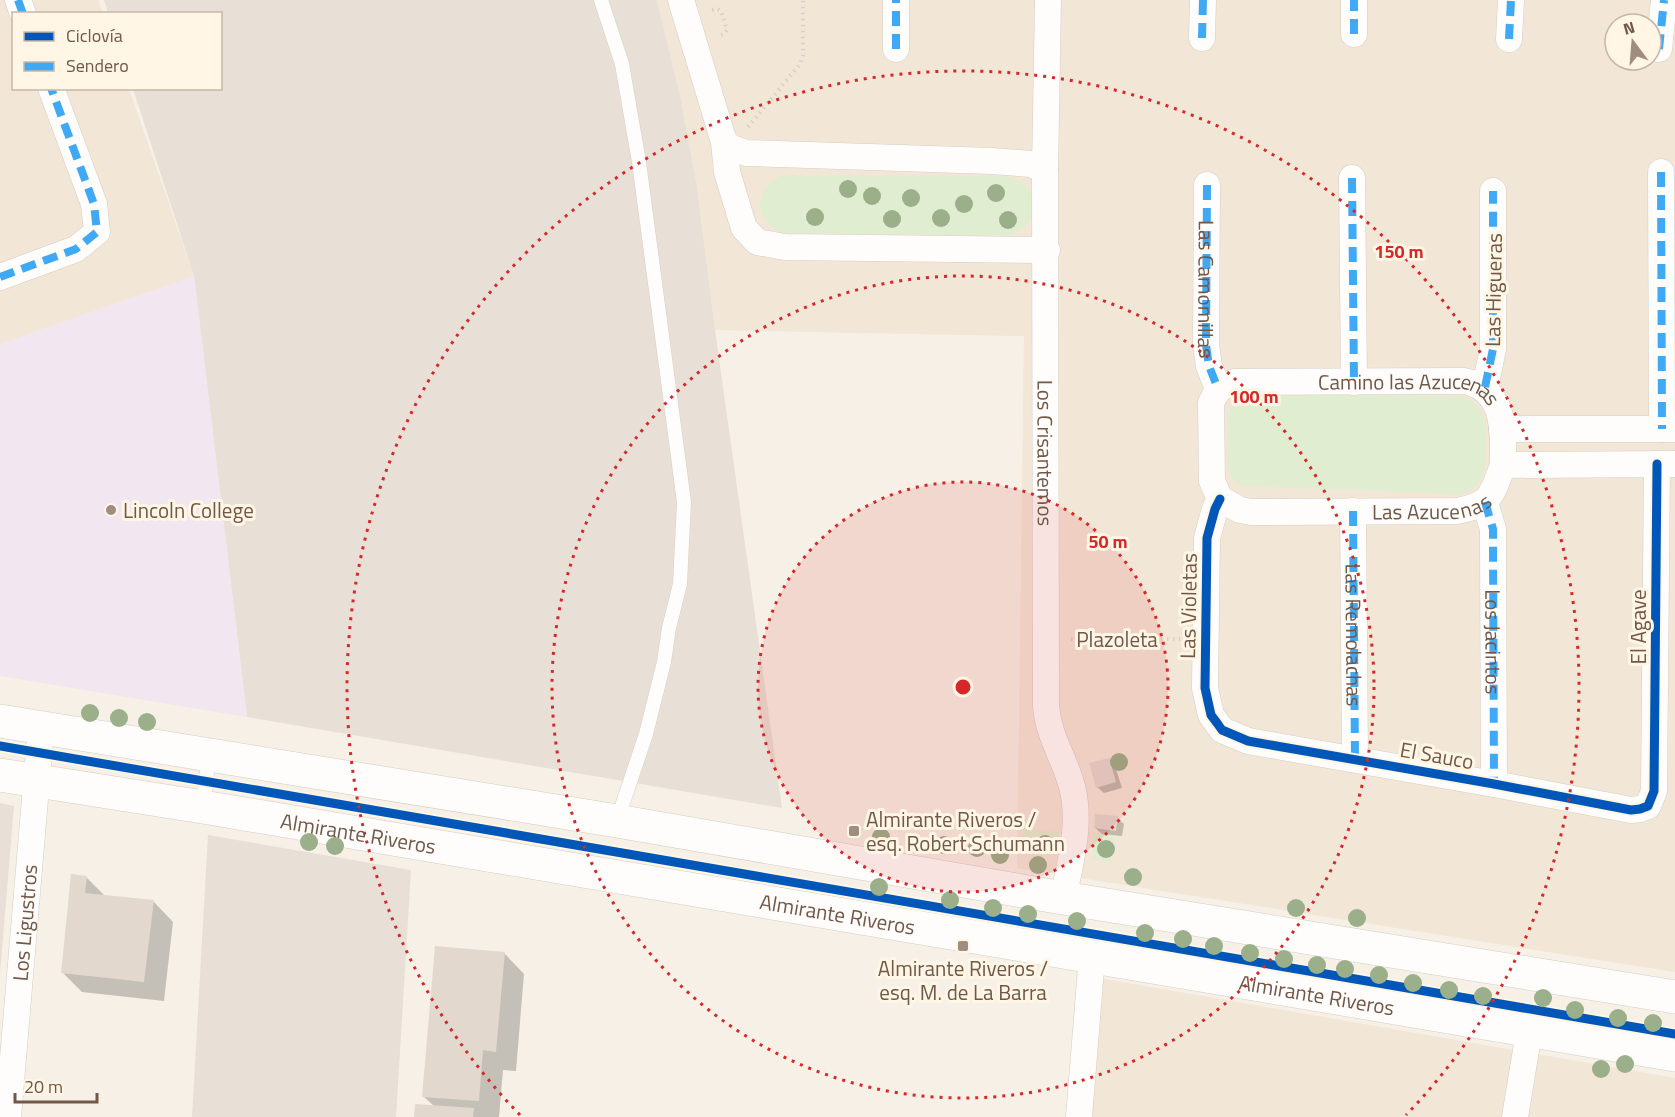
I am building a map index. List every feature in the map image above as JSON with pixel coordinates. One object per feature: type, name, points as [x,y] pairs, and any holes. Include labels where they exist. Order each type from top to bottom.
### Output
[{"type":"main road","points":[[0,721],[617,821],[1063,898],[1675,997]]},
{"type":"main road","name":"Almirante Riveros","points":[[0,775],[1675,1055]]},
{"type":"street","points":[[681,0],[733,139],[732,148],[746,153],[1002,161],[1030,164],[1045,170]]},
{"type":"street","points":[[896,0],[896,49]]},
{"type":"street","name":"Los Crisantemos","points":[[1048,0],[1045,170],[1047,717],[1052,740],[1070,780],[1075,802],[1071,860],[1063,898]]},
{"type":"street","points":[[1202,38],[1203,0]]},
{"type":"street","points":[[1354,0],[1354,34]]},
{"type":"street","points":[[1509,39],[1511,0]]},
{"type":"street","points":[[0,277],[76,249],[97,232],[94,204],[52,90]]},
{"type":"street","points":[[733,139],[727,172],[744,228],[757,243],[785,247],[1047,250]]},
{"type":"street","points":[[1661,172],[1668,429]]},
{"type":"street","points":[[1352,178],[1354,382]]},
{"type":"street","name":"Las Camomillas","points":[[1207,186],[1206,345],[1209,366],[1218,389]]},
{"type":"street","name":"Las Higueras","points":[[1485,387],[1493,349],[1493,191]]},
{"type":"street","name":"Camino las Azucenas","points":[[1218,389],[1236,382],[1464,381],[1477,383],[1485,387],[1496,403],[1503,429],[1503,465]]},
{"type":"street","points":[[1218,389],[1211,403],[1212,481],[1220,499]]},
{"type":"street","name":"Camino las Azucenas","points":[[1503,429],[1668,429]]},
{"type":"street","name":"Las Azucenas","points":[[1220,499],[1240,510],[1251,512],[1457,511],[1477,507],[1485,502],[1491,494],[1503,465],[1666,464]]},
{"type":"street","name":"El Agave","points":[[1654,790],[1666,464]]},
{"type":"street","name":"Las Violetas","points":[[1211,715],[1205,688],[1208,538],[1215,509],[1220,499]]},
{"type":"street","name":"Los Jacintos","points":[[1485,502],[1493,529],[1494,784]]},
{"type":"street","name":"Las Remolachas","points":[[1353,511],[1355,759]]},
{"type":"street","name":"El Sauco","points":[[1211,715],[1222,730],[1248,741],[1631,810],[1648,806],[1654,790]]},
{"type":"street","name":"Los Ligustros","points":[[8,1117],[41,728]]},
{"type":"street","points":[[1079,1117],[1092,956]]},
{"type":"street","points":[[1515,1117],[1529,1032]]},
{"type":"lane","points":[[602,0],[622,64],[639,162],[684,502],[680,584],[669,628],[664,662],[646,734],[617,821]]},
{"type":"lane","points":[[202,807],[209,754]]},
{"type":"path","points":[[733,139],[800,64],[803,56],[803,0]]},
{"type":"shaded area","points":[[0,0],[98,0],[103,12],[12,12],[12,90],[129,90],[194,276],[0,344]]},
{"type":"shaded area","points":[[104,0],[657,0],[680,95],[697,187],[782,808],[247,717],[194,276],[133,90],[222,90],[222,12],[108,12]]},
{"type":"shaded area","points":[[657,0],[1675,0],[1675,972],[1017,868],[1024,336],[715,330],[697,187],[680,95]]},
{"type":"shaded area","name":"Lincoln College","points":[[194,276],[247,717],[0,676],[0,344]]},
{"type":"shaded area","points":[[0,803],[14,806],[0,974]]},
{"type":"shaded area","points":[[208,835],[411,870],[396,1117],[192,1117]]},
{"type":"shaded area","points":[[1099,978],[1675,1078],[1675,1117],[1089,1117]]},
{"type":"green space","points":[[782,175],[1007,176],[1028,188],[1034,207],[1032,216],[1026,225],[1017,232],[1005,236],[781,233],[765,220],[760,204],[766,188]]},
{"type":"green space","points":[[1255,393],[1466,397],[1481,410],[1484,419],[1486,438],[1484,473],[1474,488],[1461,494],[1242,486],[1231,478],[1227,467],[1227,413],[1238,399]]},
{"type":"green space","points":[[1024,829],[1059,832],[1058,848],[1055,851],[1024,848]]},
{"type":"green space","points":[[1093,833],[1115,835],[1111,862],[1093,859]]},
{"type":"building","points":[[1109,758],[1116,782],[1096,788],[1089,763]]},
{"type":"building","points":[[1095,814],[1118,816],[1116,831],[1094,828]]},
{"type":"building","points":[[71,874],[87,876],[85,893],[154,900],[144,982],[61,973]]},
{"type":"building","points":[[435,946],[505,952],[496,1052],[483,1050],[479,1101],[422,1097]]},
{"type":"building","points":[[415,1104],[474,1108],[473,1117],[414,1117]]},
{"type":"marked path","points":[[18,0],[22,12]]},
{"type":"marked path","points":[[896,0],[896,49]]},
{"type":"marked path","points":[[1202,38],[1203,0]]},
{"type":"marked path","points":[[1354,0],[1354,34]]},
{"type":"marked path","points":[[1509,39],[1511,0]]},
{"type":"marked path","points":[[1663,12],[1664,0]]},
{"type":"marked path","points":[[0,277],[76,249],[97,232],[94,204],[52,90]]},
{"type":"marked path","points":[[1661,172],[1662,429]]},
{"type":"marked path","points":[[1352,178],[1354,382]]},
{"type":"marked path","points":[[1207,185],[1206,345],[1209,366],[1218,389]]},
{"type":"marked path","points":[[1485,387],[1493,349],[1493,191]]},
{"type":"marked path","points":[[1485,502],[1493,529],[1494,784]]},
{"type":"marked path","points":[[1353,511],[1355,759]]},
{"type":"cycle path","points":[[1220,499],[1207,538],[1205,688],[1211,715],[1222,730],[1248,741],[1631,810],[1648,806],[1654,791],[1657,464]]},
{"type":"cycle path","points":[[0,746],[1675,1034]]},
{"type":"place","name":"Lincoln College","points":[[111,510]]},
{"type":"place","name":"Almirante Riveros / esq. Robert Schumann","points":[[854,831]]},
{"type":"place","name":"Almirante Riveros / esq. M. de La Barra","points":[[963,946]]}]
